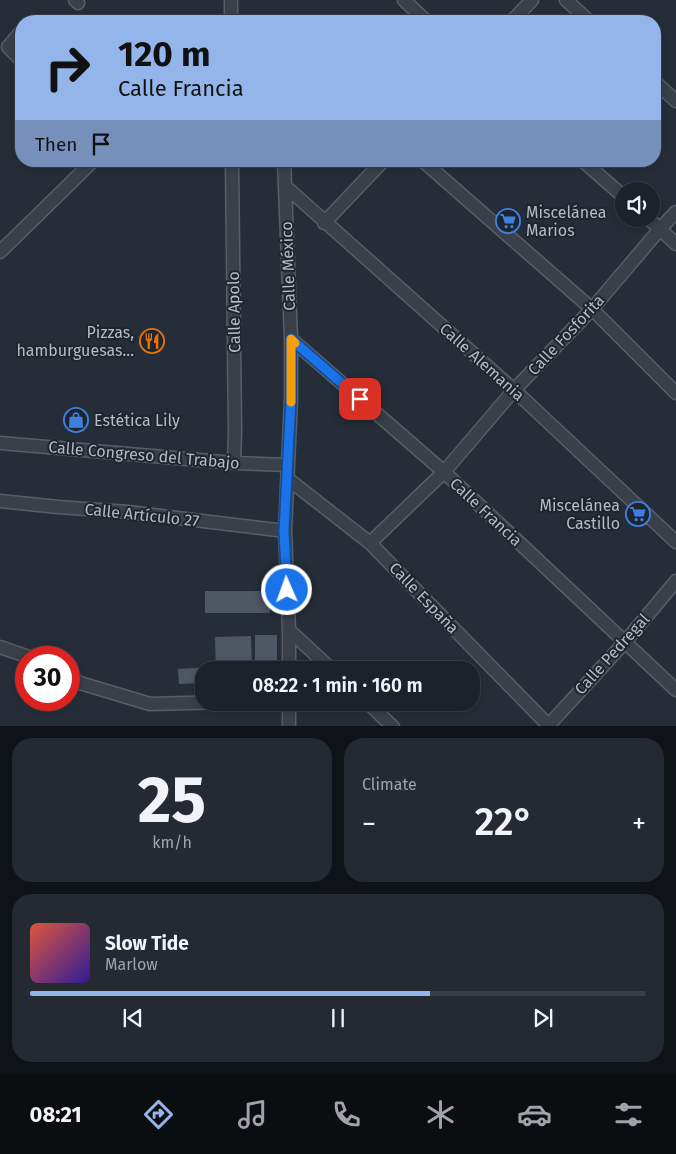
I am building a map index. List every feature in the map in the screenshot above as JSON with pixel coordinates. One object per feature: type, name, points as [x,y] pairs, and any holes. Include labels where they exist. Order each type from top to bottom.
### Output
[{"type":"street","points":[[231,0],[231,15]]},
{"type":"street","points":[[404,0],[420,15]]},
{"type":"street","points":[[518,15],[532,0]]},
{"type":"street","points":[[566,0],[582,15]]},
{"type":"street","points":[[15,39],[8,47],[15,54]]},
{"type":"street","points":[[661,87],[676,101]]},
{"type":"street","points":[[0,252],[87,167]]},
{"type":"street","name":"Calle Apolo","points":[[232,167],[234,463]]},
{"type":"street","name":"Calle México","points":[[284,167],[291,339],[291,398],[284,531],[289,661]]},
{"type":"street","points":[[324,223],[377,167]]},
{"type":"street","points":[[430,167],[592,309],[676,393]]},
{"type":"street","points":[[590,167],[615,189]]},
{"type":"street","name":"Calle Alemania","points":[[285,186],[324,223],[514,390],[676,542]]},
{"type":"street","name":"Calle Fosforita","points":[[370,543],[444,472],[514,390],[592,309],[676,212]]},
{"type":"street","points":[[658,227],[676,244]]},
{"type":"street","name":"Calle Francia","points":[[291,339],[444,472],[676,690]]},
{"type":"street","name":"Calle Congreso del Trabajo","points":[[0,443],[234,463],[288,465]]},
{"type":"street","name":"Calle España","points":[[288,480],[370,543],[549,726]]},
{"type":"street","name":"Calle Artículo 27","points":[[0,501],[128,512],[284,531]]},
{"type":"street","name":"Calle Pedregal","points":[[549,726],[625,642],[676,581]]},
{"type":"street","points":[[289,630],[322,661]]},
{"type":"street","points":[[0,647],[15,652]]},
{"type":"street","points":[[80,683],[150,704],[195,703]]},
{"type":"street","points":[[289,711],[289,726]]},
{"type":"street","points":[[377,711],[393,726]]},
{"type":"building","points":[[205,591],[270,591],[270,613],[205,613]]},
{"type":"building","points":[[255,635],[277,635],[277,661],[255,661]]},
{"type":"building","points":[[251,636],[252,661],[216,661],[215,637]]},
{"type":"building","points":[[195,668],[195,683],[179,684],[178,669]]},
{"type":"slow traffic","points":[[291,402],[291,339],[295,343]]},
{"type":"place","name":"Miscelánea Marios","points":[[508,221]]},
{"type":"place","name":"Pizzas, hamburguesas...","points":[[152,341]]},
{"type":"place","name":"Estética Lily","points":[[76,420]]},
{"type":"place","name":"Miscelánea Castillo","points":[[638,514]]},
{"type":"route","points":[[287,590],[284,531],[291,398],[291,339],[360,399]]}]
